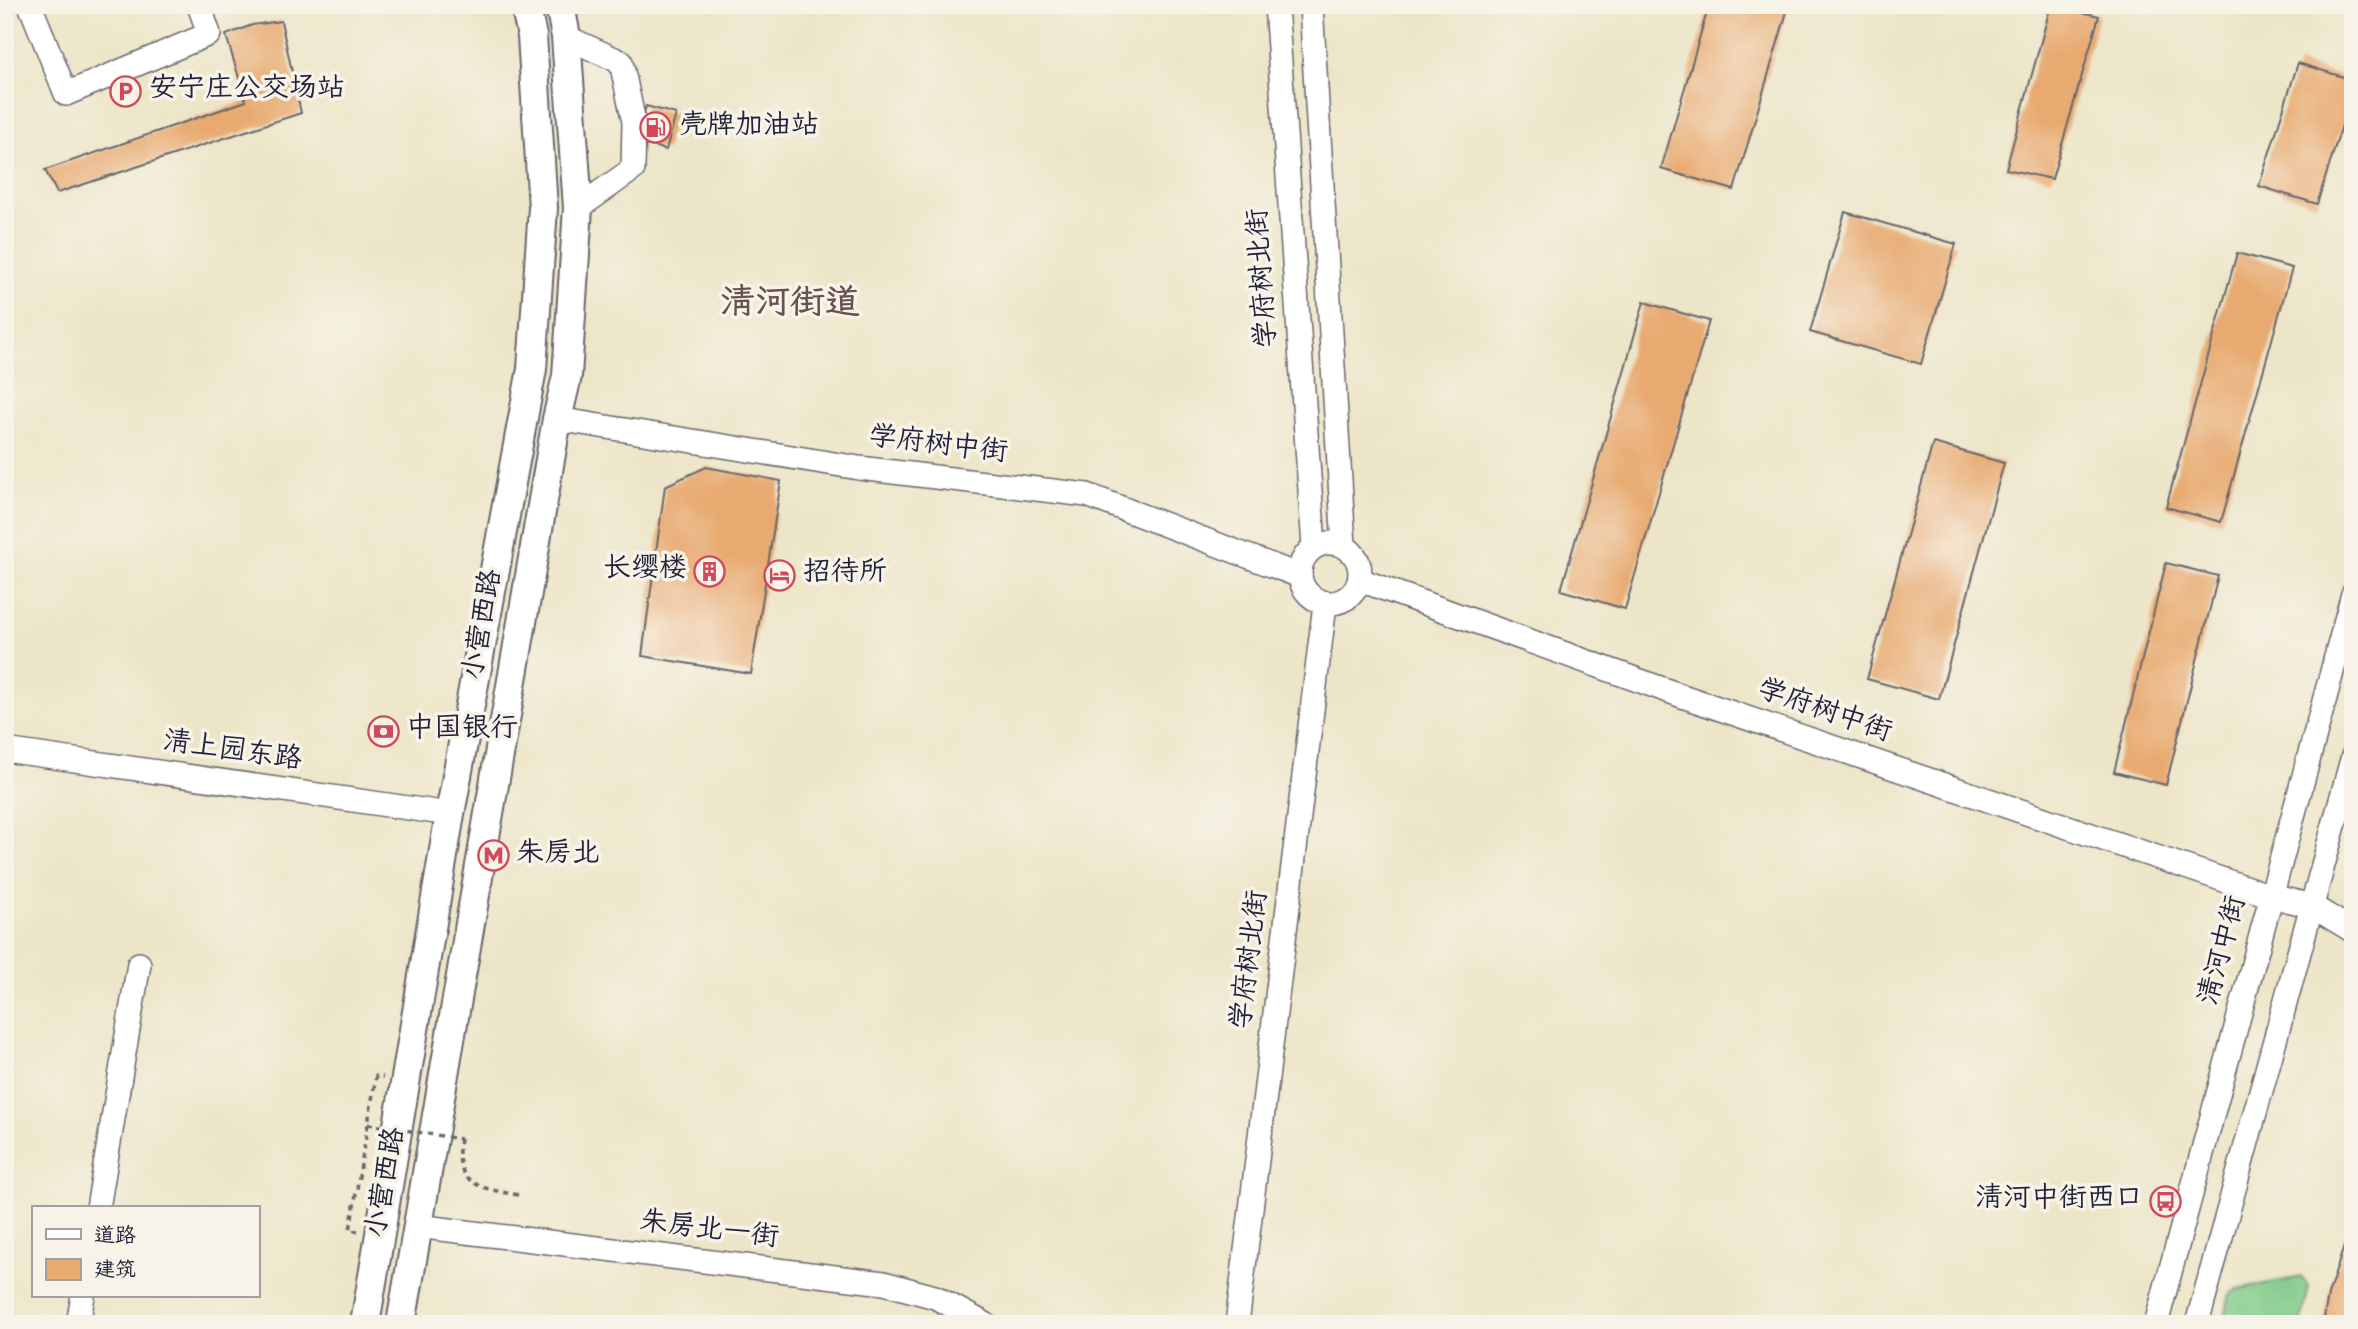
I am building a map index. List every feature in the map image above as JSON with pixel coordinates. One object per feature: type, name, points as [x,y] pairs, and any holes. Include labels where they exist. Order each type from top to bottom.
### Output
[{"type":"main road","name":"小营西路","points":[[365,1324],[450,814],[533,369],[543,208],[532,36],[526,5]]},
{"type":"main road","name":"小营西路","points":[[401,1324],[557,419],[567,376],[578,208],[566,37],[560,5]]},
{"type":"street","points":[[30,5],[66,94],[209,34],[199,5]]},
{"type":"street","name":"学府树北街","points":[[1276,5],[1314,547]]},
{"type":"street","points":[[1311,5],[1345,546]]},
{"type":"street","points":[[566,37],[621,62],[634,122],[633,169],[578,208]]},
{"type":"street","name":"学府树中街","points":[[557,419],[859,468],[1087,495],[1300,576]]},
{"type":"street","points":[[1328,543],[1345,546],[1354,554],[1360,565],[1360,580],[1354,593],[1342,602],[1325,604],[1308,595],[1300,576],[1303,560],[1314,547],[1328,543]]},
{"type":"street","name":"学府树中街","points":[[1360,580],[1685,697],[2271,896],[2312,906],[2353,931]]},
{"type":"street","name":"清河中街","points":[[2156,1324],[2353,594]]},
{"type":"street","name":"学府树北街","points":[[1237,1324],[1325,604]]},
{"type":"street","name":"清上园东路","points":[[5,750],[450,814]]},
{"type":"street","points":[[2197,1324],[2353,756]]},
{"type":"street","points":[[98,1206],[139,964]]},
{"type":"street","name":"朱房北一街","points":[[417,1226],[884,1283],[935,1297],[985,1324]]},
{"type":"street","points":[[78,1324],[83,1298]]},
{"type":"path","points":[[360,1231],[350,1230],[374,1083],[376,1076],[386,1078]]},
{"type":"path","points":[[368,1124],[460,1139]]},
{"type":"path","points":[[462,1128],[457,1155],[461,1167],[474,1185],[518,1195]]},
{"type":"green space","points":[[2301,1277],[2309,1286],[2301,1324],[2223,1323],[2230,1294],[2238,1289]]},
{"type":"building","points":[[1709,5],[1789,5],[1734,190],[1661,169]]},
{"type":"building","points":[[2051,5],[2099,16],[2052,179],[2006,169]]},
{"type":"building","points":[[281,21],[301,113],[57,193],[45,170],[246,101],[226,35],[252,25]]},
{"type":"building","points":[[2298,63],[2353,80],[2353,90],[2317,204],[2259,186]]},
{"type":"building","name":"壳牌加油站","points":[[646,106],[676,114],[666,150],[636,141]]},
{"type":"building","points":[[1845,212],[1956,244],[1921,364],[1810,332]]},
{"type":"building","points":[[2237,253],[2292,268],[2221,522],[2166,507]]},
{"type":"building","points":[[1644,302],[1709,321],[1625,609],[1561,590]]},
{"type":"building","points":[[1933,443],[2004,463],[1939,699],[1867,679]]},
{"type":"building","name":"长缨楼","points":[[706,467],[781,481],[751,674],[642,656],[665,486]]},
{"type":"building","points":[[2166,563],[2218,576],[2166,785],[2114,772]]},
{"type":"building","points":[[2353,1219],[2353,1324],[2323,1324],[2328,1295]]},
{"type":"place","name":"安宁庄公交场站","points":[[126,91]]},
{"type":"place","name":"壳牌加油站","points":[[656,128]]},
{"type":"place","name":"长缨楼","points":[[710,571]]},
{"type":"place","name":"招待所","points":[[780,575]]},
{"type":"place","name":"中国银行","points":[[383,731]]},
{"type":"place","name":"朱房北","points":[[493,856]]},
{"type":"place","name":"清河中街西口","points":[[2166,1201]]},
{"type":"district","name":"清河街道","points":[[790,306]]}]
